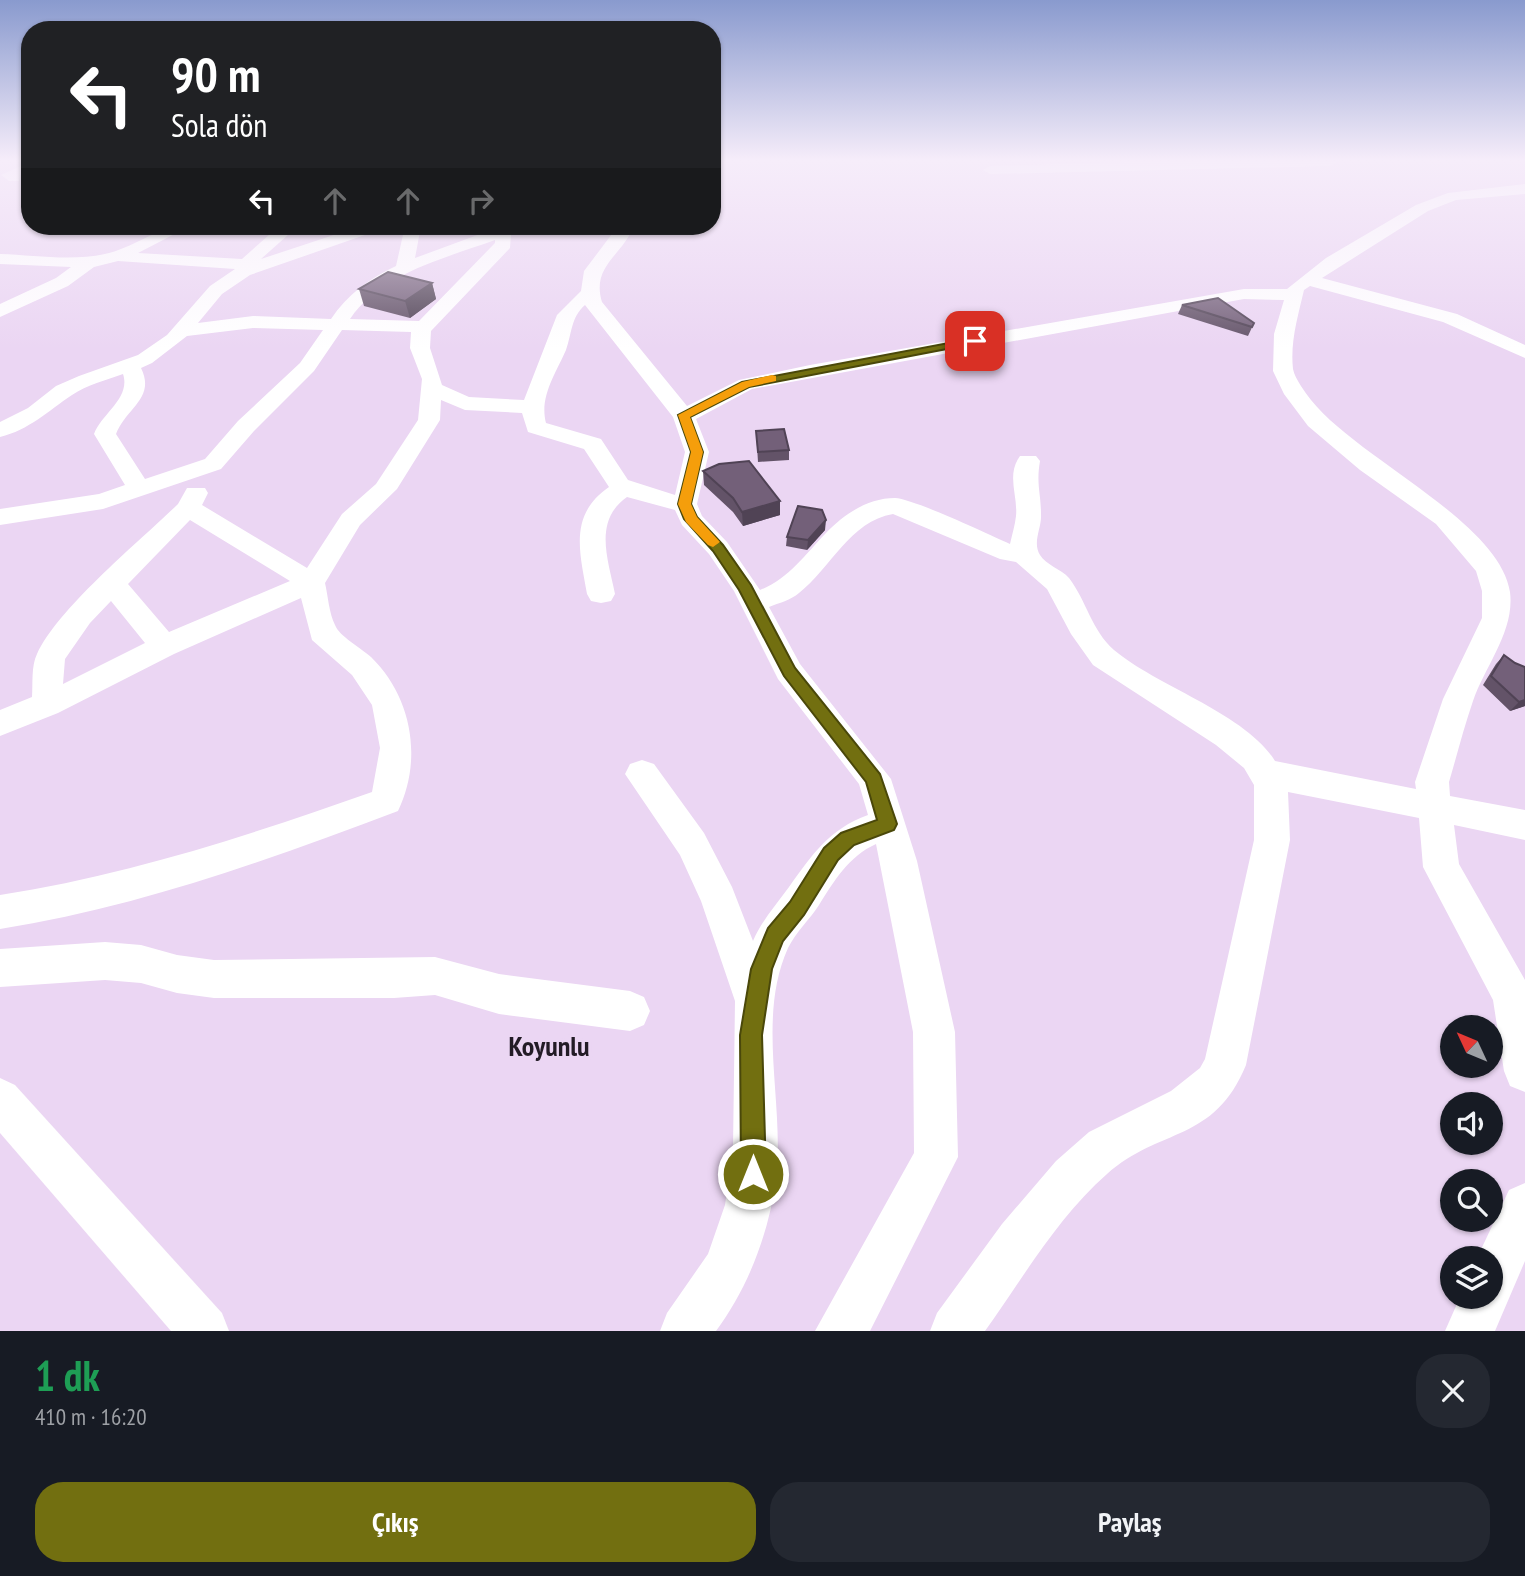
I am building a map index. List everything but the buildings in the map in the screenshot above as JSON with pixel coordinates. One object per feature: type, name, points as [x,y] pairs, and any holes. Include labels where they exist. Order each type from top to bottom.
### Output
[{"type":"street","points":[[1395,224],[1332,262],[1301,287],[1284,334],[1283,371],[1295,394],[1317,421],[1368,465],[1445,518],[1488,568],[1496,590],[1496,618],[1458,699],[1432,782],[1441,867],[1512,996],[1525,1071]]},
{"type":"street","points":[[0,259],[88,263],[118,256],[163,235]]},
{"type":"street","points":[[252,265],[276,235]]},
{"type":"street","points":[[0,430],[36,412],[64,391],[145,359],[180,331],[216,290],[252,265],[347,235]]},
{"type":"street","points":[[404,269],[411,235]]},
{"type":"street","points":[[47,705],[50,657],[80,616],[188,508],[213,464],[246,426],[307,367],[348,308],[383,279],[494,235]]},
{"type":"street","points":[[0,724],[47,705],[164,646],[311,583],[351,520],[384,489],[429,420],[432,379],[420,348],[421,330],[496,254],[508,235]]},
{"type":"street","points":[[623,235],[620,243],[591,272],[587,288],[589,294],[593,303],[684,415],[697,452],[685,504],[691,519],[718,548],[753,603],[789,671],[874,779],[898,861],[934,1032],[936,1157],[850,1318],[840,1331]]},
{"type":"street","points":[[118,256],[170,262],[252,265]]},
{"type":"street","points":[[0,311],[62,282],[88,263]]},
{"type":"street","points":[[684,415],[746,384],[1244,294],[1301,287],[1450,318],[1525,352]]},
{"type":"street","points":[[589,294],[576,303],[563,320],[560,341],[545,369],[533,407],[536,427],[593,444],[624,488],[685,504]]},
{"type":"street","points":[[180,331],[253,322],[424,327]]},
{"type":"street","points":[[129,365],[135,374],[137,388],[129,403],[113,417],[105,435],[140,489]]},
{"type":"street","points":[[431,388],[465,402],[533,407]]},
{"type":"street","points":[[7,404],[36,412]]},
{"type":"street","points":[[955,1331],[1061,1188],[1092,1157],[1121,1136],[1189,1104],[1211,1088],[1225,1065],[1272,840],[1271,785],[1256,760],[1227,736],[1103,657],[1081,628],[1058,583],[1029,561],[1023,544],[1029,514],[1024,483],[1028,461]]},
{"type":"street","points":[[0,517],[103,501],[213,464]]},
{"type":"street","points":[[601,594],[591,540],[601,504],[624,488]]},
{"type":"street","points":[[753,603],[787,589],[861,514],[884,506],[896,506],[1009,552],[1027,554]]},
{"type":"street","points":[[0,912],[71,901],[250,851],[386,801],[397,770],[397,732],[388,701],[355,656],[322,633],[311,583],[267,553],[188,508]]},
{"type":"street","points":[[112,584],[164,646]]},
{"type":"street","points":[[1264,773],[1525,825]]},
{"type":"street","points":[[642,774],[697,855],[719,899],[756,1002]]},
{"type":"street","points":[[685,1331],[718,1285],[734,1252],[748,1205],[753,1174],[751,1035],[761,969],[775,935],[797,908],[831,854],[847,839],[887,824]]},
{"type":"street","points":[[0,968],[105,961],[141,964],[177,974],[214,979],[394,979],[435,976],[499,994],[630,1011]]},
{"type":"street","points":[[0,1100],[204,1331]]},
{"type":"street","points":[[1503,1256],[1525,1206]]},
{"type":"street","points":[[1470,1331],[1480,1309]]},
{"type":"slow traffic","points":[[713,542],[691,519],[685,504],[697,452],[684,415],[746,384],[772,379]]},
{"type":"district","name":"Koyunlu","points":[[549,1045]]},
{"type":"route","points":[[753,1174],[751,1035],[761,969],[775,935],[797,908],[831,854],[847,839],[887,824],[874,779],[789,671],[746,589],[718,548],[691,519],[685,504],[697,452],[684,415],[746,384],[975,341]]}]
